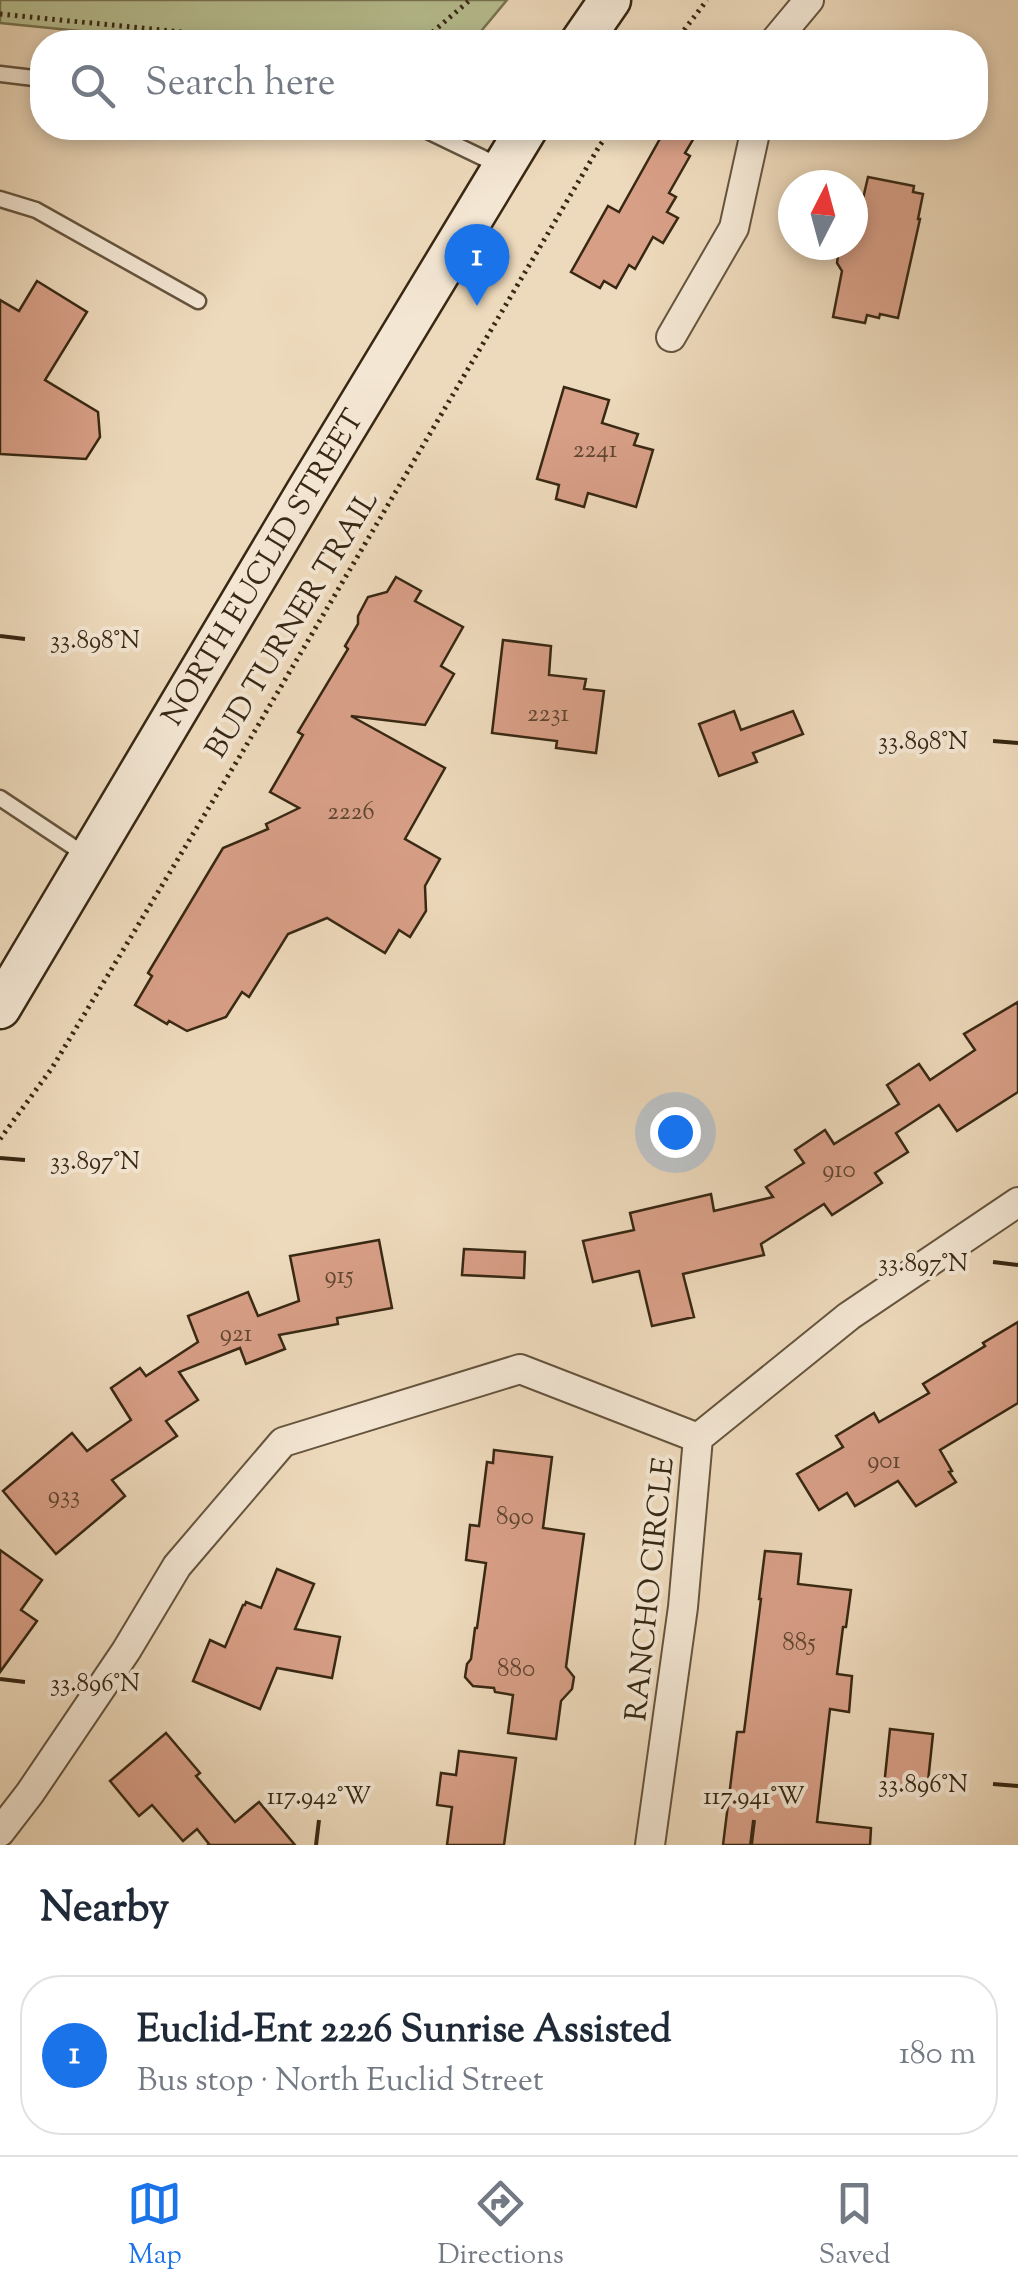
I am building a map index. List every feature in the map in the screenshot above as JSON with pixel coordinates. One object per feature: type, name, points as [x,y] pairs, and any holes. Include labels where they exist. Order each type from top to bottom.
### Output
[{"type":"main road","points":[[589,30],[610,0]]},
{"type":"main road","name":"NORTH EUCLID STREET","points":[[0,1008],[520,140]]},
{"type":"street","points":[[784,30],[808,0]]},
{"type":"street","points":[[670,337],[734,228],[753,140]]},
{"type":"street","name":"RANCHO CIRCLE","points":[[650,1845],[683,1607],[698,1438],[848,1316],[1018,1202]]},
{"type":"street","points":[[0,1832],[126,1651],[178,1566],[282,1442],[520,1370],[698,1438]]},
{"type":"lane","points":[[0,74],[30,78]]},
{"type":"lane","points":[[445,140],[502,168]]},
{"type":"lane","points":[[0,199],[36,210],[198,301]]},
{"type":"lane","points":[[0,798],[90,858]]},
{"type":"path","points":[[434,30],[470,0]]},
{"type":"path","points":[[684,30],[706,0]]},
{"type":"path","points":[[0,14],[162,30]]},
{"type":"path","name":"BUD TURNER TRAIL","points":[[0,1139],[62,1052],[604,140]]},
{"type":"green space","points":[[0,0],[507,0],[482,30],[70,30],[0,23]]},
{"type":"building","points":[[659,140],[693,140],[685,153],[690,156],[669,193],[676,197],[667,212],[678,218],[663,243],[653,237],[635,269],[629,265],[616,288],[604,281],[600,288],[571,272],[608,206],[619,212]]},
{"type":"building","points":[[868,177],[914,186],[913,192],[923,194],[898,318],[867,315],[865,323],[833,317],[842,271],[837,263],[868,260]]},
{"type":"building","points":[[37,281],[87,312],[45,380],[98,412],[100,437],[86,459],[0,454],[0,300],[19,311]]},
{"type":"building","points":[[564,387],[609,400],[602,423],[638,434],[634,445],[653,450],[636,507],[588,493],[584,507],[556,499],[559,485],[537,479]]},
{"type":"building","points":[[396,577],[421,591],[415,601],[463,627],[441,666],[454,674],[425,725],[351,716],[445,768],[405,839],[440,859],[425,886],[426,911],[410,937],[399,930],[385,953],[327,918],[288,934],[249,997],[242,992],[226,1017],[187,1031],[169,1021],[167,1024],[135,1005],[152,976],[148,973],[223,848],[268,829],[266,824],[299,808],[270,792],[303,735],[298,732],[348,649],[345,646],[368,597],[387,592]]},
{"type":"building","points":[[503,640],[551,646],[549,675],[586,679],[584,689],[604,691],[596,753],[556,748],[557,741],[492,733]]},
{"type":"building","points":[[734,711],[741,730],[793,711],[803,734],[753,753],[757,762],[719,776],[699,724]]},
{"type":"building","points":[[1018,1002],[1018,1092],[957,1131],[939,1105],[896,1133],[908,1152],[875,1173],[882,1183],[832,1215],[824,1204],[761,1244],[764,1255],[683,1274],[694,1317],[652,1326],[639,1271],[593,1282],[583,1241],[634,1230],[630,1213],[711,1194],[714,1211],[773,1197],[766,1187],[804,1163],[795,1150],[825,1130],[834,1144],[899,1104],[887,1085],[919,1064],[930,1080],[975,1050],[964,1034]]},
{"type":"building","points":[[379,1240],[392,1308],[337,1318],[338,1324],[279,1335],[285,1349],[246,1364],[240,1348],[179,1372],[198,1400],[166,1421],[177,1436],[112,1480],[125,1496],[56,1554],[3,1491],[72,1433],[87,1451],[131,1420],[111,1388],[140,1368],[146,1376],[198,1342],[188,1316],[248,1292],[258,1316],[299,1301],[290,1256]]},
{"type":"building","points":[[464,1249],[525,1252],[524,1278],[462,1275]]},
{"type":"building","points":[[1018,1322],[1018,1403],[940,1450],[956,1482],[916,1506],[898,1481],[855,1506],[847,1493],[819,1510],[797,1474],[843,1447],[836,1436],[874,1413],[879,1422],[929,1393],[923,1384]]},
{"type":"building","points":[[494,1450],[552,1457],[543,1528],[584,1534],[566,1667],[574,1677],[572,1689],[561,1701],[556,1739],[508,1733],[513,1695],[473,1686],[465,1677],[486,1563],[466,1560],[470,1525],[479,1526],[487,1462],[493,1463]]},
{"type":"building","points":[[0,1550],[42,1580],[21,1610],[37,1621],[0,1672]]},
{"type":"building","points":[[765,1551],[801,1554],[798,1584],[851,1590],[837,1674],[852,1676],[849,1712],[830,1709],[817,1822],[871,1828],[870,1845],[723,1845],[737,1732],[744,1732]]},
{"type":"building","points":[[277,1569],[314,1584],[295,1629],[340,1637],[332,1678],[277,1668],[260,1709],[193,1681],[210,1640],[225,1647],[243,1605],[246,1602],[261,1608]]},
{"type":"building","points":[[890,1729],[933,1734],[927,1791],[884,1786]]},
{"type":"building","points":[[166,1733],[235,1822],[259,1802],[295,1845],[208,1845],[197,1829],[183,1841],[152,1805],[139,1816],[110,1781]]},
{"type":"building","points":[[459,1751],[516,1758],[504,1845],[447,1845],[452,1807],[437,1805],[441,1773],[456,1775]]},
{"type":"place","name":"Euclid-Ent 2226 Sunrise Assisted","points":[[477,306]]}]
